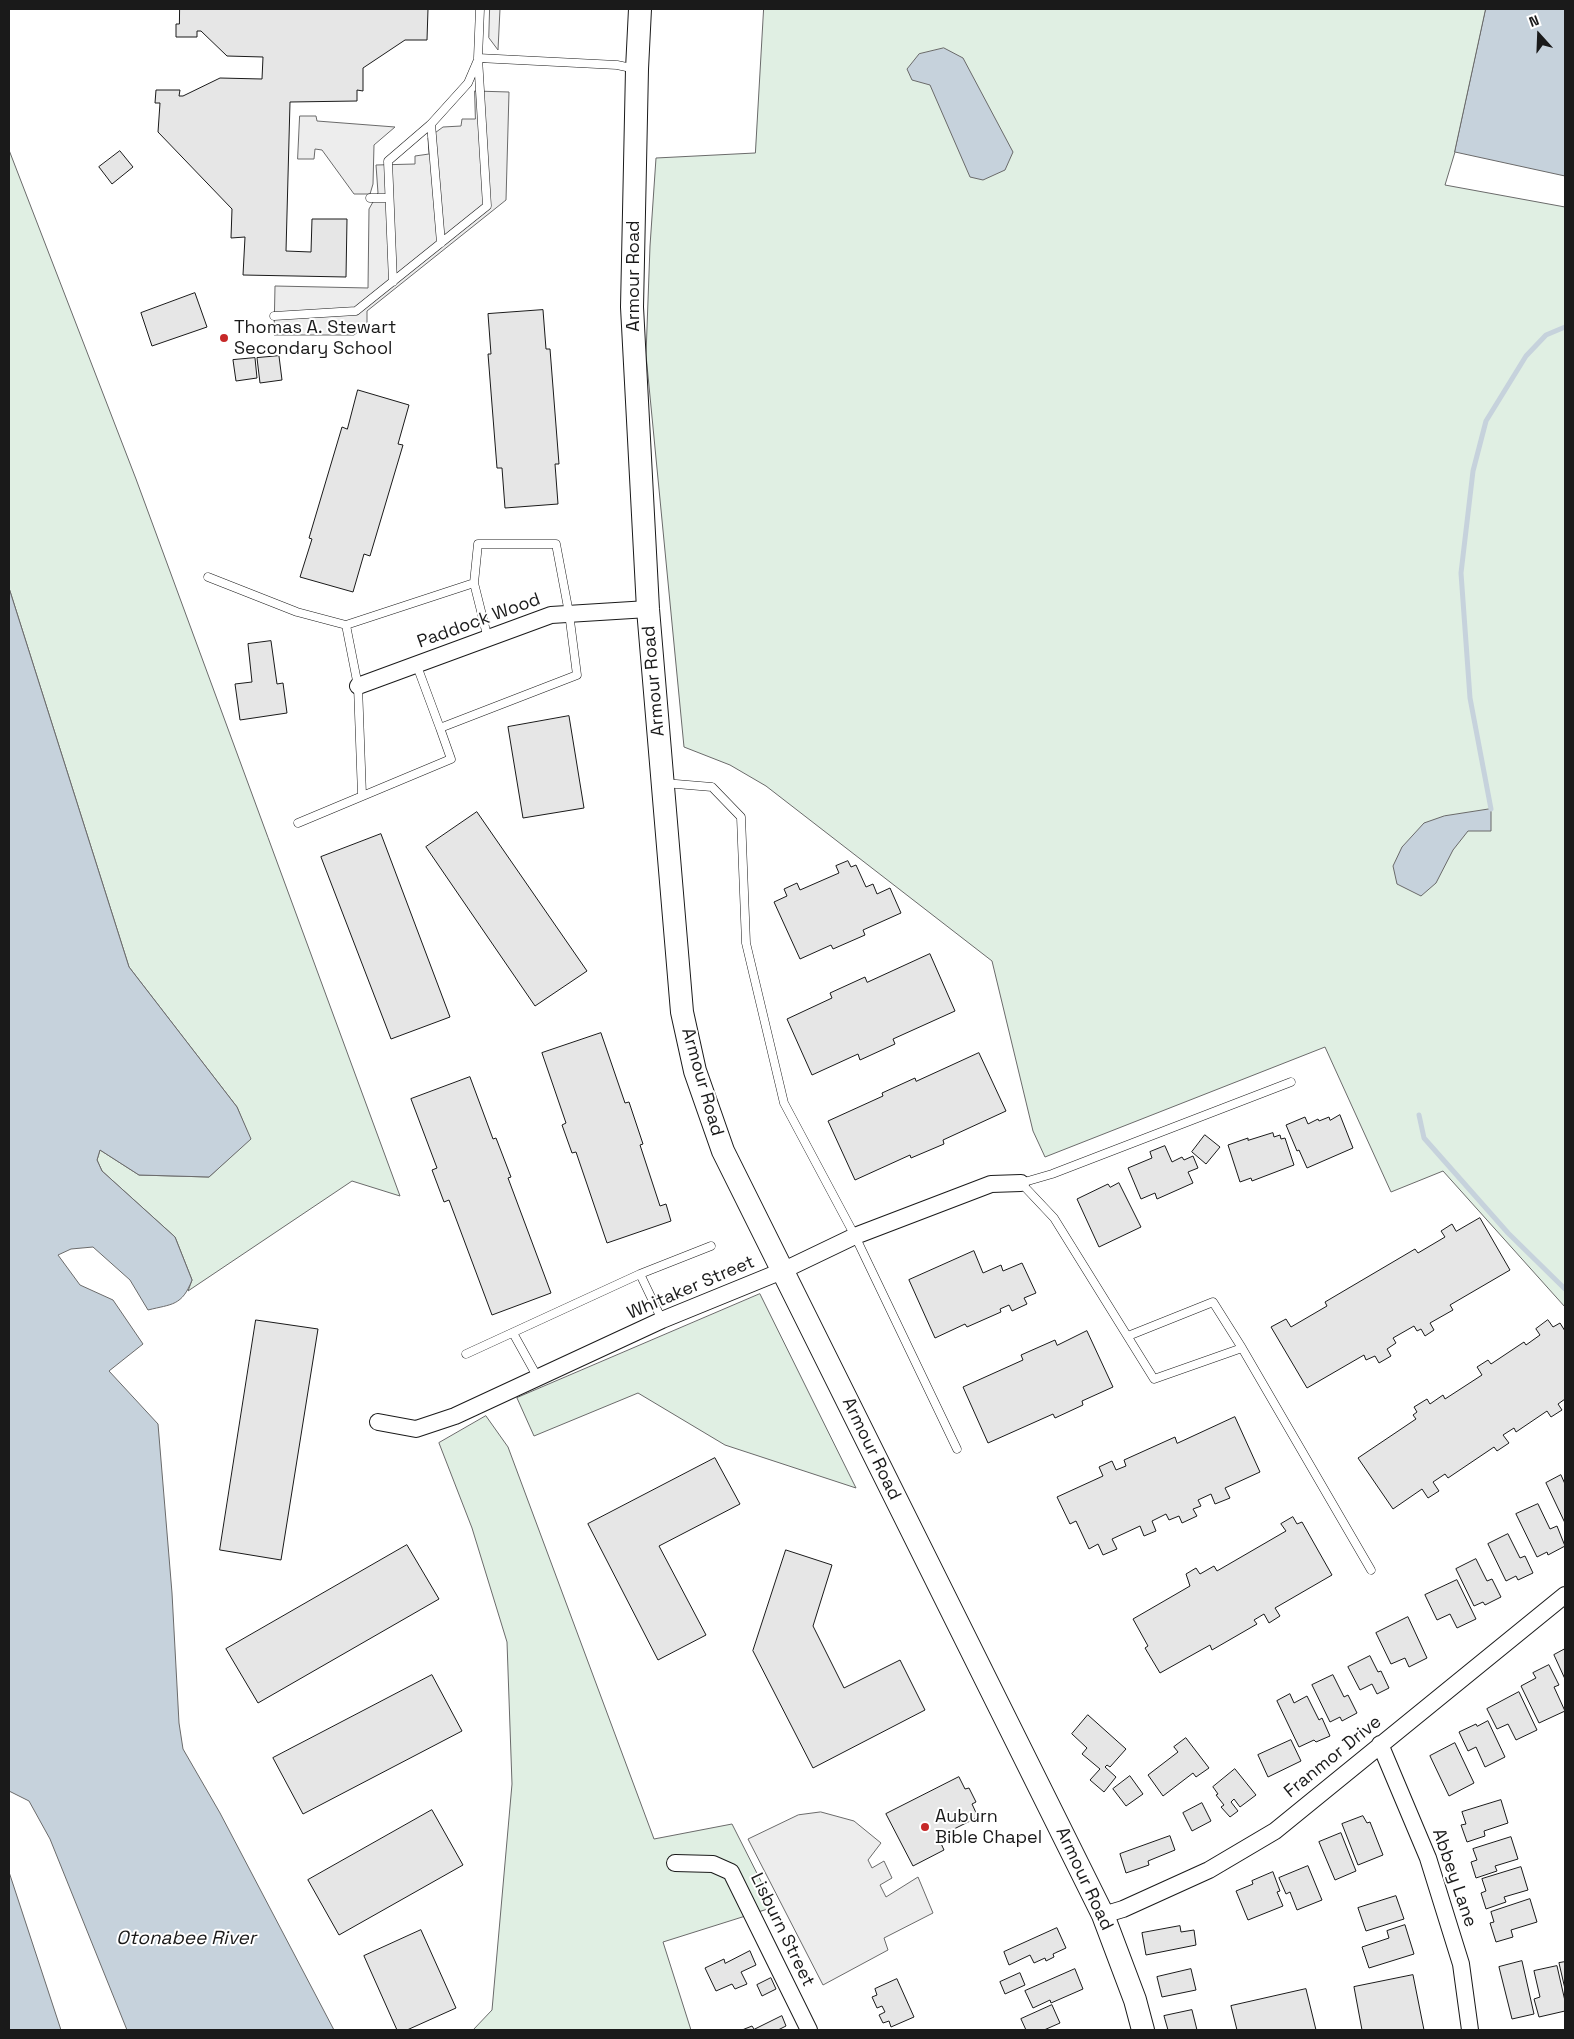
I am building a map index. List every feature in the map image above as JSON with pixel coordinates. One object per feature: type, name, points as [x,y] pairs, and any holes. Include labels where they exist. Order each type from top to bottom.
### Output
[{"type":"main road","name":"Armour Road","points":[[640,9],[632,307],[648,609],[682,1012],[695,1071],[723,1151],[1104,1915],[1135,2000],[1143,2030]]},
{"type":"street","name":"Paddock Wood","points":[[358,686],[417,666],[551,615],[648,609]]},
{"type":"street","name":"Whitaker Street","points":[[378,1422],[416,1429],[455,1416],[662,1320],[782,1271],[855,1236],[991,1184],[1021,1183]]},
{"type":"street","name":"Franmor Drive","points":[[1104,1915],[1123,1909],[1209,1870],[1275,1831],[1565,1595]]},
{"type":"street","name":"Abbey Lane","points":[[1380,1744],[1428,1858],[1461,1964],[1470,2030]]},
{"type":"street","name":"Lisburn Street","points":[[674,1863],[713,1864],[731,1872],[809,2030]]},
{"type":"lane","points":[[274,316],[356,311],[487,206],[478,58],[480,9]]},
{"type":"lane","points":[[478,58],[617,65],[637,69]]},
{"type":"lane","points":[[393,282],[388,161],[431,124],[468,83],[478,58]]},
{"type":"lane","points":[[431,124],[441,243]]},
{"type":"lane","points":[[370,198],[390,198]]},
{"type":"lane","points":[[440,728],[577,674],[569,613],[556,544],[478,544],[474,583],[488,639]]},
{"type":"lane","points":[[208,577],[297,612],[346,625],[474,583]]},
{"type":"lane","points":[[346,625],[358,686],[362,796]]},
{"type":"lane","points":[[298,823],[450,758],[417,666]]},
{"type":"lane","points":[[663,783],[712,786],[741,817],[746,943],[784,1103],[855,1236],[957,1449]]},
{"type":"lane","points":[[1242,1348],[1154,1379],[1054,1218],[1021,1183],[1052,1174],[1291,1082]]},
{"type":"lane","points":[[466,1354],[640,1274],[711,1246]]},
{"type":"lane","points":[[640,1274],[662,1320]]},
{"type":"lane","points":[[1128,1336],[1213,1302],[1242,1348],[1371,1570]]},
{"type":"lane","points":[[513,1333],[538,1378]]},
{"type":"green space","points":[[764,9],[1486,9],[1455,152],[1445,185],[1565,207],[1565,1307],[1443,1171],[1391,1192],[1325,1047],[1045,1157],[1033,1131],[992,961],[766,786],[730,765],[684,747],[646,355],[650,246],[656,158],[755,153]]},
{"type":"green space","points":[[9,150],[136,479],[400,1196],[352,1181],[188,1291],[192,1280],[175,1237],[102,1171],[97,1160],[100,1150],[139,1175],[209,1177],[250,1139],[237,1107],[129,967],[9,588]]},
{"type":"green space","points":[[760,1294],[856,1488],[725,1445],[638,1393],[534,1436],[517,1398]]},
{"type":"green space","points":[[486,1416],[508,1447],[654,1839],[732,1824],[774,1907],[663,1942],[691,2030],[473,2030],[492,2010],[512,1784],[507,1642],[472,1528],[439,1443]]},
{"type":"shaded area","points":[[490,9],[500,9],[498,50],[489,38]]},
{"type":"shaded area","points":[[475,91],[509,92],[506,200],[367,311],[367,324],[354,335],[274,335],[275,286],[368,288],[369,209],[378,193],[376,165],[415,164],[415,156],[429,154],[428,138],[443,127],[461,126],[462,119],[475,119]]},
{"type":"shaded area","points":[[300,116],[316,116],[317,121],[395,127],[374,145],[373,184],[370,194],[354,194],[322,150],[315,149],[314,159],[298,159]]},
{"type":"shaded area","points":[[821,1812],[854,1821],[881,1843],[868,1860],[872,1868],[884,1861],[892,1878],[880,1885],[886,1897],[918,1877],[933,1913],[884,1938],[888,1950],[823,1985],[748,1839],[798,1815]]},
{"type":"water","points":[[1486,9],[1565,9],[1565,176],[1455,152]]},
{"type":"water","points":[[944,48],[963,58],[1013,152],[1005,170],[983,180],[970,177],[930,85],[912,80],[907,69],[919,54]]},
{"type":"water","name":"Otonabee River","points":[[9,588],[129,967],[237,1107],[251,1139],[209,1177],[139,1175],[100,1150],[97,1160],[102,1171],[175,1237],[192,1280],[180,1299],[170,1305],[148,1310],[130,1280],[93,1247],[71,1249],[58,1255],[80,1285],[113,1300],[143,1344],[109,1371],[158,1424],[172,1593],[179,1723],[183,1749],[220,1813],[334,2030],[127,2030],[50,1839],[29,1801],[9,1791]]},
{"type":"water","points":[[1491,809],[1491,831],[1468,831],[1453,850],[1436,883],[1421,896],[1397,884],[1393,866],[1402,847],[1424,823],[1444,816]]},
{"type":"water","points":[[9,1872],[10,1875],[61,2030],[9,2030]]},
{"type":"building","points":[[180,9],[428,9],[427,40],[405,40],[363,68],[363,91],[357,90],[357,101],[290,102],[286,251],[311,252],[312,219],[347,219],[346,277],[243,275],[245,237],[231,238],[232,209],[158,132],[160,103],[155,103],[156,90],[180,90],[179,96],[183,96],[220,78],[262,79],[263,57],[227,56],[201,31],[197,31],[197,37],[176,37],[176,24],[179,24]]},
{"type":"building","points":[[120,151],[133,167],[112,184],[99,167]]},
{"type":"building","points":[[195,293],[207,327],[152,346],[141,313]]},
{"type":"building","points":[[543,310],[546,349],[550,349],[559,464],[555,464],[558,504],[505,508],[502,468],[497,468],[488,354],[491,354],[488,314]]},
{"type":"building","points":[[279,356],[282,380],[260,383],[257,358]]},
{"type":"building","points":[[255,358],[257,378],[236,381],[233,360]]},
{"type":"building","points":[[358,390],[409,405],[398,444],[403,445],[370,556],[364,554],[353,592],[300,577],[312,539],[309,538],[342,427],[347,429]]},
{"type":"building","points":[[271,641],[277,684],[283,683],[287,713],[240,720],[235,684],[252,682],[248,644]]},
{"type":"building","points":[[569,716],[584,808],[523,818],[508,727]]},
{"type":"building","points":[[477,812],[587,971],[535,1006],[426,847]]},
{"type":"building","points":[[381,834],[450,1017],[391,1039],[321,857]]},
{"type":"building","points":[[848,861],[851,867],[856,865],[866,887],[873,884],[877,894],[890,888],[901,913],[863,930],[865,935],[833,949],[831,945],[800,959],[774,902],[787,896],[784,889],[797,883],[800,890],[839,873],[836,866]]},
{"type":"building","points":[[930,954],[955,1011],[893,1039],[895,1044],[860,1060],[858,1054],[812,1075],[787,1019],[832,998],[830,993],[865,977],[867,982]]},
{"type":"building","points":[[601,1033],[625,1103],[629,1102],[643,1144],[640,1145],[660,1206],[666,1204],[671,1221],[607,1243],[576,1152],[572,1153],[562,1125],[566,1123],[542,1053]]},
{"type":"building","points":[[979,1053],[1006,1111],[943,1140],[944,1144],[911,1158],[910,1155],[855,1180],[828,1121],[883,1096],[882,1093],[915,1078],[916,1081]]},
{"type":"building","points":[[470,1077],[493,1139],[496,1138],[511,1177],[508,1178],[551,1293],[492,1315],[449,1200],[444,1202],[432,1170],[437,1168],[411,1099]]},
{"type":"building","points":[[1340,1115],[1353,1148],[1307,1168],[1299,1150],[1297,1151],[1286,1125],[1305,1117],[1308,1124],[1318,1119],[1319,1121],[1329,1117],[1330,1120]]},
{"type":"building","points":[[1273,1133],[1274,1137],[1280,1135],[1281,1139],[1285,1138],[1294,1165],[1252,1181],[1251,1178],[1240,1182],[1228,1145],[1248,1138],[1248,1140]]},
{"type":"building","points":[[1205,1135],[1220,1147],[1206,1164],[1192,1152]]},
{"type":"building","points":[[1165,1146],[1172,1162],[1182,1157],[1184,1160],[1193,1156],[1198,1168],[1188,1172],[1193,1183],[1157,1199],[1155,1193],[1141,1199],[1128,1168],[1152,1158],[1150,1152]]},
{"type":"building","points":[[1119,1183],[1141,1227],[1099,1247],[1077,1199],[1108,1184],[1110,1187]]},
{"type":"building","points":[[1480,1218],[1510,1270],[1450,1305],[1453,1310],[1430,1323],[1434,1330],[1425,1336],[1421,1329],[1417,1331],[1414,1326],[1393,1338],[1396,1343],[1387,1349],[1391,1356],[1379,1363],[1375,1356],[1366,1360],[1364,1355],[1307,1388],[1271,1327],[1286,1319],[1291,1327],[1327,1306],[1325,1302],[1415,1249],[1418,1253],[1445,1237],[1441,1231],[1452,1224],[1456,1231]]},
{"type":"building","points":[[974,1251],[983,1273],[1001,1265],[1003,1271],[1022,1263],[1036,1293],[1024,1298],[1027,1304],[1012,1311],[1009,1305],[1000,1309],[1001,1312],[967,1327],[965,1324],[935,1338],[909,1280]]},
{"type":"building","points":[[256,1320],[318,1329],[281,1560],[220,1550]]},
{"type":"building","points":[[1548,1320],[1553,1327],[1560,1323],[1565,1331],[1565,1399],[1558,1404],[1562,1410],[1551,1417],[1547,1411],[1516,1432],[1514,1428],[1503,1435],[1509,1443],[1497,1451],[1494,1447],[1448,1478],[1445,1474],[1433,1482],[1439,1491],[1428,1498],[1422,1489],[1393,1509],[1358,1458],[1416,1419],[1413,1415],[1417,1412],[1414,1407],[1427,1399],[1430,1404],[1443,1395],[1445,1399],[1482,1375],[1477,1367],[1488,1360],[1491,1364],[1524,1342],[1526,1345],[1540,1335],[1536,1329]]},
{"type":"building","points":[[1087,1331],[1113,1387],[1082,1401],[1083,1405],[1055,1418],[1053,1414],[988,1443],[963,1387],[1023,1360],[1021,1355],[1055,1340],[1057,1345]]},
{"type":"building","points":[[1235,1417],[1260,1472],[1225,1488],[1230,1498],[1215,1504],[1211,1494],[1198,1500],[1201,1506],[1193,1509],[1197,1516],[1182,1523],[1179,1516],[1169,1520],[1166,1514],[1152,1521],[1156,1531],[1144,1536],[1140,1526],[1112,1539],[1117,1549],[1103,1555],[1098,1544],[1089,1549],[1076,1521],[1070,1524],[1057,1497],[1103,1476],[1099,1467],[1112,1461],[1116,1470],[1126,1466],[1124,1460],[1175,1437],[1177,1443]]},
{"type":"building","points":[[715,1458],[740,1504],[659,1546],[706,1635],[658,1660],[588,1524]]},
{"type":"building","points":[[1561,1475],[1565,1484],[1565,1523],[1546,1483]]},
{"type":"building","points":[[1538,1504],[1550,1529],[1557,1526],[1565,1546],[1548,1555],[1547,1552],[1537,1557],[1516,1514]]},
{"type":"building","points":[[1293,1517],[1297,1524],[1302,1522],[1332,1575],[1275,1608],[1280,1616],[1269,1623],[1264,1614],[1254,1620],[1257,1624],[1212,1650],[1210,1645],[1160,1673],[1145,1648],[1148,1646],[1133,1619],[1190,1586],[1186,1574],[1196,1568],[1200,1574],[1214,1566],[1217,1571],[1286,1531],[1281,1524]]},
{"type":"building","points":[[1508,1534],[1520,1558],[1525,1556],[1533,1573],[1518,1580],[1516,1576],[1506,1581],[1488,1544]]},
{"type":"building","points":[[407,1545],[439,1599],[258,1703],[226,1649]]},
{"type":"building","points":[[786,1550],[832,1565],[813,1626],[844,1688],[900,1660],[925,1710],[813,1768],[753,1651]]},
{"type":"building","points":[[1476,1559],[1487,1581],[1492,1579],[1501,1597],[1485,1605],[1483,1602],[1474,1606],[1456,1569]]},
{"type":"building","points":[[1457,1580],[1476,1619],[1457,1628],[1450,1614],[1437,1620],[1425,1595]]},
{"type":"building","points":[[1408,1617],[1427,1658],[1409,1667],[1405,1658],[1391,1664],[1376,1633]]},
{"type":"building","points":[[1565,1649],[1565,1679],[1554,1655]]},
{"type":"building","points":[[1370,1656],[1378,1672],[1381,1671],[1389,1688],[1377,1694],[1372,1684],[1360,1690],[1348,1667]]},
{"type":"building","points":[[1549,1665],[1559,1685],[1554,1687],[1565,1711],[1539,1723],[1521,1686],[1536,1678],[1533,1673]]},
{"type":"building","points":[[432,1675],[462,1731],[303,1814],[273,1758]]},
{"type":"building","points":[[1333,1675],[1344,1697],[1348,1695],[1357,1713],[1342,1721],[1340,1717],[1330,1722],[1312,1685]]},
{"type":"building","points":[[1519,1692],[1537,1730],[1516,1740],[1508,1724],[1497,1729],[1487,1709]]},
{"type":"building","points":[[1290,1694],[1294,1703],[1307,1696],[1319,1720],[1322,1718],[1330,1736],[1316,1742],[1314,1740],[1299,1747],[1277,1701]]},
{"type":"building","points":[[1088,1715],[1126,1749],[1110,1767],[1107,1765],[1105,1767],[1116,1777],[1104,1792],[1090,1780],[1100,1769],[1082,1754],[1087,1748],[1072,1734]]},
{"type":"building","points":[[1488,1721],[1505,1757],[1485,1767],[1476,1747],[1468,1751],[1459,1732]]},
{"type":"building","points":[[1186,1738],[1209,1768],[1196,1777],[1193,1773],[1163,1796],[1148,1775],[1178,1752],[1174,1747]]},
{"type":"building","points":[[1291,1740],[1301,1761],[1268,1777],[1258,1755]]},
{"type":"building","points":[[1455,1743],[1474,1783],[1449,1796],[1430,1756]]},
{"type":"building","points":[[1235,1769],[1256,1795],[1240,1807],[1234,1799],[1231,1802],[1238,1811],[1230,1817],[1221,1807],[1224,1805],[1216,1795],[1218,1794],[1213,1787]]},
{"type":"building","points":[[1130,1776],[1143,1794],[1126,1806],[1113,1789]]},
{"type":"building","name":"Auburn Bible Chapel","points":[[959,1777],[965,1789],[969,1788],[976,1802],[972,1804],[978,1817],[938,1837],[944,1850],[913,1866],[886,1814]]},
{"type":"building","points":[[1501,1800],[1508,1823],[1484,1831],[1485,1836],[1467,1842],[1461,1825],[1466,1824],[1462,1812]]},
{"type":"building","points":[[1202,1803],[1211,1821],[1192,1831],[1183,1813]]},
{"type":"building","points":[[432,1810],[463,1865],[339,1935],[308,1880]]},
{"type":"building","points":[[1363,1816],[1367,1823],[1370,1822],[1383,1855],[1358,1865],[1342,1824]]},
{"type":"building","points":[[1341,1833],[1356,1871],[1335,1880],[1319,1842]]},
{"type":"building","points":[[1170,1836],[1175,1850],[1148,1861],[1149,1865],[1126,1873],[1120,1854]]},
{"type":"building","points":[[1511,1837],[1518,1859],[1495,1866],[1497,1871],[1476,1878],[1471,1862],[1477,1860],[1473,1849]]},
{"type":"building","points":[[1308,1866],[1322,1900],[1297,1910],[1290,1892],[1286,1894],[1279,1878]]},
{"type":"building","points":[[1521,1867],[1528,1890],[1504,1897],[1506,1902],[1486,1909],[1481,1893],[1486,1891],[1482,1879]]},
{"type":"building","points":[[1273,1872],[1280,1891],[1277,1892],[1283,1906],[1248,1920],[1236,1891],[1253,1884],[1252,1881]]},
{"type":"building","points":[[1396,1896],[1404,1919],[1366,1931],[1358,1908]]},
{"type":"building","points":[[1530,1899],[1537,1922],[1511,1930],[1513,1937],[1496,1942],[1490,1923],[1494,1922],[1491,1912]]},
{"type":"building","points":[[1405,1925],[1414,1954],[1369,1968],[1362,1947],[1389,1938],[1387,1931]]},
{"type":"building","points":[[1180,1926],[1181,1932],[1194,1930],[1196,1945],[1146,1955],[1142,1933]]},
{"type":"building","points":[[1057,1928],[1066,1948],[1053,1954],[1054,1957],[1046,1961],[1045,1958],[1034,1963],[1030,1955],[1009,1965],[1004,1952]]},
{"type":"building","points":[[421,1930],[456,2008],[407,2030],[397,2030],[364,1956]]},
{"type":"building","points":[[750,1951],[756,1965],[741,1972],[747,1984],[735,1989],[732,1984],[716,1991],[705,1968],[724,1959],[725,1963]]},
{"type":"building","points":[[1522,1961],[1534,2014],[1512,2019],[1499,1967]]},
{"type":"building","points":[[1565,1962],[1565,1989],[1559,1963]]},
{"type":"building","points":[[1557,1966],[1565,2001],[1565,2011],[1539,2017],[1534,1999],[1540,1997],[1534,1971]]},
{"type":"building","points":[[1075,1969],[1083,1989],[1051,2003],[1050,2000],[1033,2008],[1025,1991]]},
{"type":"building","points":[[1191,1969],[1196,1990],[1162,1997],[1157,1977]]},
{"type":"building","points":[[1020,1973],[1025,1985],[1005,1994],[1000,1982]]},
{"type":"building","points":[[1413,1975],[1424,2030],[1362,2030],[1354,1987]]},
{"type":"building","points":[[771,1978],[776,1989],[762,1996],[757,1985]]},
{"type":"building","points":[[897,1979],[914,2017],[891,2027],[889,2021],[883,2023],[879,2015],[885,2012],[882,2006],[877,2008],[872,1997],[877,1995],[875,1989]]},
{"type":"building","points":[[1306,1989],[1316,2030],[1237,2030],[1231,2006]]},
{"type":"building","points":[[1052,2005],[1060,2023],[1044,2030],[1026,2030],[1021,2019]]},
{"type":"building","points":[[1192,2010],[1197,2030],[1168,2030],[1164,2016]]},
{"type":"building","points":[[782,2016],[786,2026],[778,2030],[742,2030],[752,2026],[754,2029]]},
{"type":"waterway","points":[[1491,809],[1470,698],[1461,573],[1473,471],[1486,421],[1526,356],[1546,335],[1565,327]]},
{"type":"waterway","points":[[1419,1115],[1424,1138],[1508,1233],[1565,1289]]},
{"type":"place","name":"Thomas A. Stewart Secondary School","points":[[224,338]]},
{"type":"place","name":"Auburn Bible Chapel","points":[[925,1827]]}]
